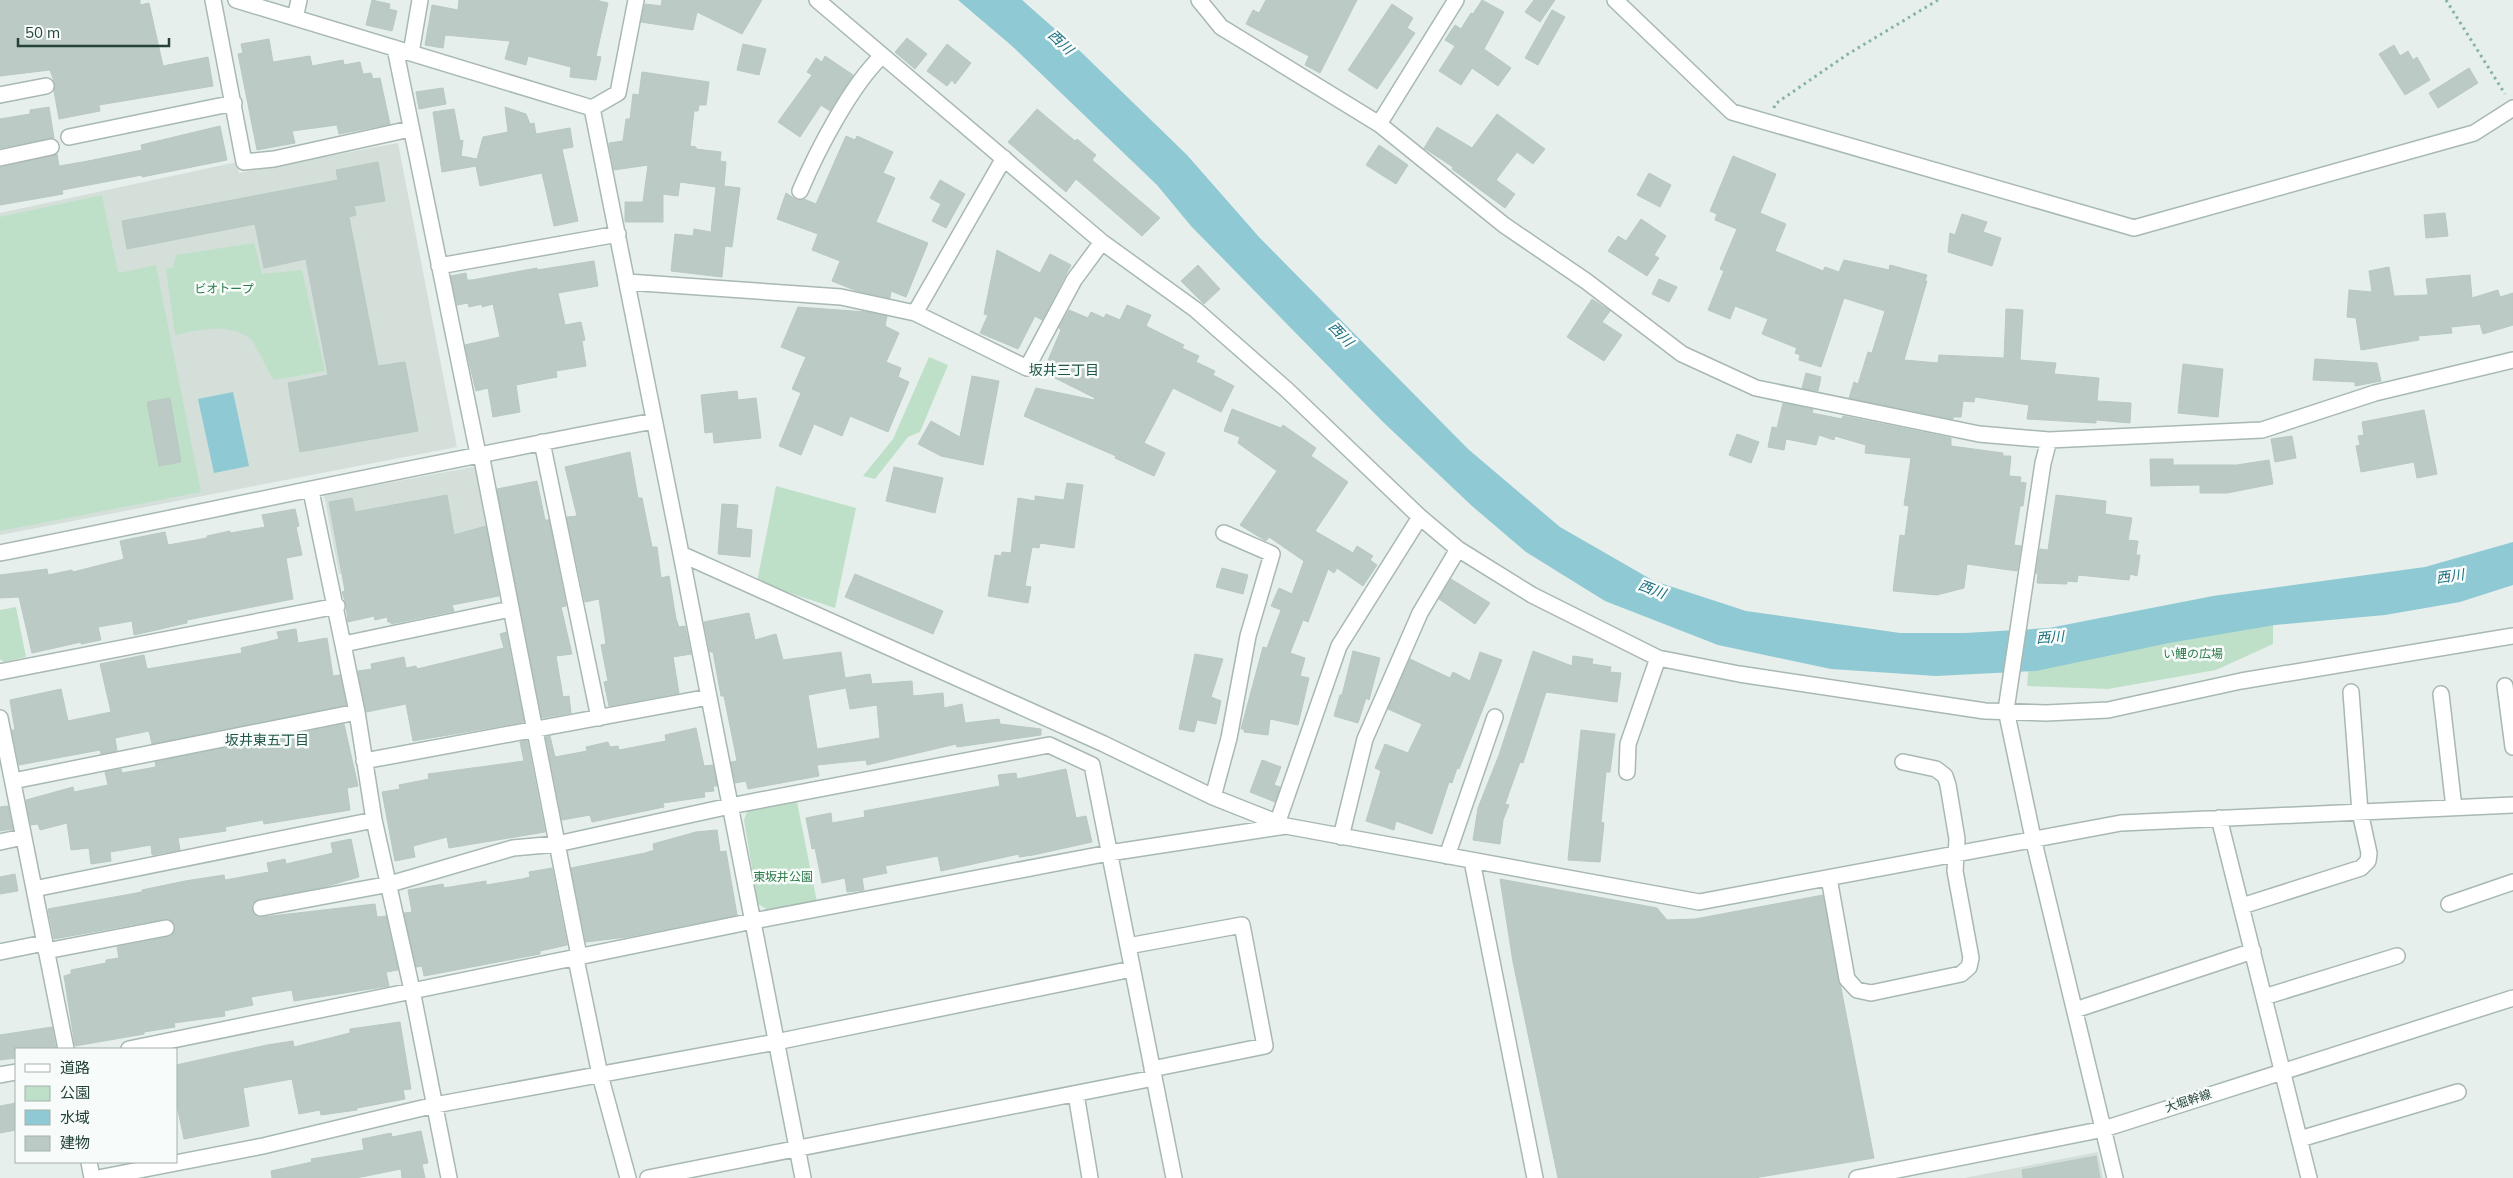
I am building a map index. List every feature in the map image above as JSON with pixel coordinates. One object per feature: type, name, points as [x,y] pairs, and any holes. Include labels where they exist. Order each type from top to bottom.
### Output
[{"type":"street","points":[[213,0],[244,162],[274,159],[410,129]]},
{"type":"street","points":[[236,0],[592,108],[618,93],[636,0]]},
{"type":"street","points":[[295,18],[299,0]]},
{"type":"street","points":[[411,53],[420,0]]},
{"type":"street","points":[[817,0],[1102,242],[1196,310],[1286,389],[1420,518],[1458,549],[1532,595],[1658,658],[1739,674],[1985,711],[2006,710],[2046,713],[2108,710],[2241,682],[2513,636]]},
{"type":"street","points":[[1199,0],[1221,28],[1379,124],[1504,225],[1586,281],[1682,354],[1756,388],[1979,434],[2048,440],[2262,430],[2376,393],[2513,360]]},
{"type":"street","points":[[1379,124],[1456,0]]},
{"type":"street","points":[[1615,0],[1732,112],[2134,228],[2474,133],[2510,103]]},
{"type":"street","points":[[394,48],[479,454],[557,844],[600,1075],[628,1178]]},
{"type":"street","points":[[800,191],[812,164],[865,73],[882,56]]},
{"type":"street","points":[[0,95],[46,86]]},
{"type":"street","points":[[69,137],[234,103]]},
{"type":"street","points":[[592,108],[803,1178]]},
{"type":"street","points":[[0,158],[52,147]]},
{"type":"street","points":[[915,313],[1004,158]]},
{"type":"street","points":[[439,266],[618,234]]},
{"type":"street","points":[[627,282],[841,297],[915,313],[1027,368],[1074,280],[1102,242]]},
{"type":"street","points":[[0,553],[312,491],[479,454],[654,421]]},
{"type":"street","points":[[2048,440],[2006,710],[2033,838],[2115,1178]]},
{"type":"street","points":[[542,442],[599,718]]},
{"type":"street","points":[[312,491],[358,712],[374,820],[390,884],[449,1178]]},
{"type":"street","points":[[1282,824],[1339,646],[1420,518]]},
{"type":"street","points":[[1213,797],[1229,738],[1248,636],[1272,554],[1224,533]]},
{"type":"street","points":[[1341,837],[1365,739],[1420,613],[1458,549]]},
{"type":"street","points":[[681,554],[1104,744],[1213,797],[1282,824],[1341,837],[1699,902],[2121,823],[2513,805]]},
{"type":"street","points":[[0,672],[337,606]]},
{"type":"street","points":[[344,644],[501,611]]},
{"type":"street","points":[[1627,772],[1628,744],[1658,658]]},
{"type":"street","points":[[2506,686],[2513,747]]},
{"type":"street","points":[[2242,906],[2361,868],[2368,861],[2370,853],[2360,812],[2351,692]]},
{"type":"street","points":[[2441,694],[2454,808]]},
{"type":"street","points":[[364,761],[534,731],[709,697]]},
{"type":"street","points":[[12,781],[358,712]]},
{"type":"street","points":[[1447,856],[1495,717]]},
{"type":"street","points":[[0,718],[2,736],[66,1048]]},
{"type":"street","points":[[1104,744],[1092,765],[1174,1178]]},
{"type":"street","points":[[260,908],[390,884],[513,848],[557,844],[730,806],[1049,745],[1092,765]]},
{"type":"street","points":[[1829,878],[1847,979],[1857,990],[1871,993],[1961,974],[1969,967],[1971,958],[1955,871],[1957,839],[1945,776],[1936,769],[1903,762]]},
{"type":"street","points":[[2219,818],[2310,1178]]},
{"type":"street","points":[[34,889],[374,820]]},
{"type":"street","points":[[134,1048],[753,921],[1109,853],[1282,824]]},
{"type":"street","points":[[0,842],[23,837]]},
{"type":"street","points":[[1472,861],[1535,1178]]},
{"type":"street","points":[[2449,904],[2513,882]]},
{"type":"street","points":[[648,1178],[1076,1094],[1265,1046],[1242,925],[1128,946]]},
{"type":"street","points":[[0,952],[166,928]]},
{"type":"street","points":[[2075,1010],[2253,951]]},
{"type":"street","points":[[2264,997],[2397,956]]},
{"type":"street","points":[[178,1162],[263,1146],[435,1106],[776,1042],[1132,969]]},
{"type":"street","name":"大堀幹線","points":[[1857,1178],[2104,1129],[2513,998]]},
{"type":"street","points":[[0,1075],[15,1072]]},
{"type":"street","points":[[2300,1139],[2458,1092]]},
{"type":"street","points":[[1076,1094],[1090,1178]]},
{"type":"street","points":[[89,1163],[92,1178]]},
{"type":"street","points":[[98,1178],[175,1163]]},
{"type":"path","points":[[1772,123],[1775,104],[1848,54],[1938,0]]},
{"type":"path","points":[[2446,0],[2510,103]]},
{"type":"shaded area","points":[[398,143],[457,447],[0,535],[0,213],[237,162],[239,173]]},
{"type":"shaded area","points":[[478,466],[493,546],[339,574],[324,495]]},
{"type":"shaded area","points":[[2098,1152],[2103,1178],[1964,1178]]},
{"type":"green space","points":[[102,195],[118,273],[156,265],[201,492],[0,531],[0,217]]},
{"type":"green space","name":"ビオトープ","points":[[254,243],[262,274],[302,270],[325,371],[274,380],[251,339],[242,334],[233,330],[214,329],[175,335],[166,269],[173,267],[176,255]]},
{"type":"green space","points":[[929,357],[948,365],[920,432],[908,437],[875,479],[863,476],[893,439]]},
{"type":"green space","points":[[776,486],[856,508],[835,608],[757,582]]},
{"type":"green space","points":[[16,607],[26,657],[4,662],[0,659],[0,610]]},
{"type":"green space","name":"い鯉の広場","points":[[2273,621],[2273,644],[2216,670],[2108,689],[2027,686],[2029,664]]},
{"type":"green space","name":"東坂井公園","points":[[797,802],[817,902],[768,910],[758,904],[744,820],[748,809]]},
{"type":"water","name":"西川","points":[[958,0],[1022,0],[1081,52],[1187,155],[1259,237],[1468,449],[1560,527],[1654,581],[1746,611],[1900,633],[1965,633],[2049,628],[2213,596],[2425,567],[2513,542],[2513,585],[2460,602],[2385,615],[2275,625],[2169,643],[2036,671],[1936,676],[1831,669],[1718,645],[1605,601],[1526,552],[1472,506],[1382,421],[1191,226],[1157,185],[1012,46]]},
{"type":"water","points":[[233,392],[249,466],[214,473],[198,399]]},
{"type":"building","points":[[0,0],[140,0],[140,5],[149,3],[163,66],[208,57],[213,86],[99,105],[100,111],[59,119],[54,91],[55,84],[50,70],[0,76]]},
{"type":"building","points":[[372,0],[390,4],[389,9],[397,11],[392,31],[366,25]]},
{"type":"building","points":[[459,0],[596,0],[608,3],[596,56],[601,57],[596,80],[570,77],[571,67],[528,56],[526,65],[505,59],[510,41],[445,35],[443,48],[425,45],[432,5],[458,10]]},
{"type":"building","points":[[662,0],[762,0],[742,34],[697,12],[693,30],[641,22],[645,4],[661,6]]},
{"type":"building","points":[[1266,0],[1357,0],[1320,73],[1305,65],[1309,56],[1246,24],[1253,10],[1259,13]]},
{"type":"building","points":[[1482,0],[1504,12],[1484,49],[1511,68],[1498,86],[1472,68],[1461,85],[1439,71],[1455,46],[1445,40],[1455,25],[1461,29]]},
{"type":"building","points":[[1534,0],[1555,0],[1540,22],[1525,12]]},
{"type":"building","points":[[1392,4],[1413,18],[1407,28],[1415,33],[1377,89],[1348,70]]},
{"type":"building","points":[[1552,10],[1565,17],[1538,65],[1525,58]]},
{"type":"building","points":[[907,38],[927,54],[915,69],[895,52]]},
{"type":"building","points":[[269,39],[273,62],[310,56],[312,66],[343,60],[344,65],[360,62],[363,74],[371,73],[373,79],[380,78],[390,124],[339,134],[337,125],[292,131],[295,143],[257,150],[238,54],[243,53],[241,44]]},
{"type":"building","points":[[743,44],[766,49],[759,75],[737,70]]},
{"type":"building","points":[[947,44],[971,63],[955,84],[952,80],[947,86],[927,71]]},
{"type":"building","points":[[2394,45],[2400,56],[2408,51],[2413,60],[2417,57],[2430,80],[2405,95],[2379,54]]},
{"type":"building","points":[[825,56],[853,75],[830,111],[821,105],[800,137],[778,122],[812,75],[807,72],[816,58],[822,62]]},
{"type":"building","points":[[2469,68],[2478,83],[2438,108],[2429,93]]},
{"type":"building","points":[[642,72],[709,82],[706,105],[699,105],[698,111],[694,111],[690,146],[696,147],[696,149],[721,152],[720,161],[726,162],[724,186],[740,188],[732,247],[725,246],[722,277],[671,271],[675,234],[693,236],[694,229],[711,232],[716,187],[680,182],[678,196],[663,194],[663,222],[625,222],[625,202],[643,202],[648,165],[614,170],[609,143],[623,141],[626,119],[630,119],[633,94],[639,95]]},
{"type":"building","points":[[443,88],[446,104],[419,109],[416,92]]},
{"type":"building","points":[[49,107],[54,138],[0,148],[0,119],[30,114],[30,110]]},
{"type":"building","points":[[505,107],[526,114],[530,124],[534,123],[536,134],[570,128],[573,147],[562,149],[578,221],[554,226],[542,173],[480,186],[476,166],[442,172],[433,112],[454,109],[460,141],[463,140],[461,156],[477,159],[483,137],[508,132]]},
{"type":"building","points":[[1037,109],[1075,141],[1077,139],[1096,155],[1092,160],[1160,218],[1142,236],[1076,179],[1066,192],[1008,142]]},
{"type":"building","points":[[1497,114],[1545,149],[1533,164],[1517,152],[1496,180],[1515,194],[1505,208],[1452,169],[1453,167],[1424,148],[1437,127],[1472,148]]},
{"type":"building","points":[[220,126],[227,160],[142,177],[142,175],[62,190],[63,194],[0,205],[0,167],[57,154],[59,166],[88,161],[142,150],[141,145]]},
{"type":"building","points":[[846,136],[855,140],[857,136],[893,152],[883,173],[895,178],[876,222],[928,243],[906,297],[891,291],[890,298],[857,291],[832,281],[840,261],[812,250],[818,234],[777,219],[786,193],[797,200],[804,199],[816,204]]},
{"type":"building","points":[[1379,145],[1408,165],[1396,184],[1366,165]]},
{"type":"building","points":[[1733,156],[1776,174],[1760,213],[1786,224],[1775,251],[1823,271],[1825,267],[1839,272],[1844,260],[1889,270],[1890,265],[1927,275],[1925,281],[1927,281],[1904,360],[1938,363],[1939,355],[2004,358],[2006,309],[2023,310],[2020,360],[2056,363],[2054,374],[2099,378],[2097,401],[2131,403],[2130,423],[2096,420],[2096,423],[2027,419],[2029,405],[1975,397],[1974,402],[1963,401],[1961,417],[1953,417],[1953,419],[1849,398],[1854,382],[1858,384],[1868,352],[1872,353],[1885,311],[1844,298],[1821,367],[1799,360],[1800,355],[1795,353],[1797,348],[1762,334],[1768,319],[1735,306],[1730,319],[1708,310],[1724,271],[1720,269],[1737,229],[1715,220],[1717,214],[1710,211]]},
{"type":"building","points":[[378,162],[385,201],[354,206],[356,215],[349,217],[378,366],[405,362],[418,431],[300,452],[288,383],[328,375],[306,259],[264,268],[255,224],[127,249],[122,221],[338,180],[336,170]]},
{"type":"building","points":[[1649,173],[1671,185],[1660,207],[1637,195]]},
{"type":"building","points":[[940,180],[965,194],[946,228],[932,221],[941,204],[930,198]]},
{"type":"building","points":[[2445,213],[2448,236],[2426,238],[2424,215]]},
{"type":"building","points":[[1962,214],[1987,222],[1983,232],[2001,238],[1992,266],[1948,252],[1950,233],[1955,235]]},
{"type":"building","points":[[1641,219],[1666,236],[1654,255],[1659,258],[1647,276],[1608,251],[1618,236],[1626,241]]},
{"type":"building","points":[[997,250],[1040,273],[1050,254],[1071,265],[1042,320],[1035,316],[1018,349],[980,333],[988,315],[984,314]]},
{"type":"building","points":[[594,261],[598,286],[558,293],[565,325],[581,322],[585,340],[582,341],[586,366],[556,371],[557,377],[516,385],[520,412],[493,417],[488,388],[476,391],[465,345],[500,337],[493,304],[482,307],[482,304],[469,307],[468,303],[457,305],[451,276],[466,273],[467,280],[472,280],[537,268],[537,270]]},
{"type":"building","points":[[1198,265],[1220,289],[1204,304],[1181,281]]},
{"type":"building","points":[[2389,267],[2394,296],[2428,295],[2426,279],[2470,275],[2472,298],[2498,290],[2500,297],[2513,293],[2513,325],[2483,334],[2480,324],[2451,327],[2452,333],[2418,336],[2419,340],[2361,350],[2356,318],[2347,317],[2349,290],[2372,292],[2369,271]]},
{"type":"building","points":[[1659,279],[1677,287],[1669,302],[1652,294]]},
{"type":"building","points":[[1592,299],[1610,311],[1602,322],[1622,335],[1604,361],[1567,337]]},
{"type":"building","points":[[1127,305],[1151,315],[1146,326],[1184,345],[1182,348],[1199,356],[1196,362],[1215,371],[1213,375],[1234,386],[1221,412],[1173,388],[1144,443],[1165,453],[1154,476],[1115,458],[1116,456],[1024,416],[1036,388],[1094,400],[1095,398],[1043,372],[1061,330],[1059,328],[1069,310],[1088,318],[1091,312],[1104,318],[1106,314],[1120,320]]},
{"type":"building","points":[[798,307],[867,312],[887,316],[885,326],[899,333],[886,362],[901,368],[898,377],[909,382],[888,432],[850,416],[842,436],[814,424],[801,455],[779,446],[801,393],[792,389],[806,357],[781,347]]},
{"type":"building","points":[[2315,359],[2377,363],[2381,381],[2355,386],[2355,382],[2313,380]]},
{"type":"building","points":[[2183,364],[2223,369],[2218,417],[2178,413]]},
{"type":"building","points":[[1806,373],[1821,377],[1818,391],[1802,388]]},
{"type":"building","points":[[972,376],[999,381],[983,465],[941,456],[918,444],[931,421],[960,437]]},
{"type":"building","points":[[737,391],[738,400],[756,398],[761,438],[714,443],[713,432],[705,433],[701,395]]},
{"type":"building","points":[[170,398],[181,462],[159,466],[147,402]]},
{"type":"building","points":[[1783,403],[1813,409],[1812,413],[1842,419],[1843,416],[1951,438],[1951,446],[2003,453],[2003,456],[2011,456],[2009,476],[2021,477],[2020,482],[2026,483],[2023,506],[2020,506],[2014,545],[2021,546],[2017,571],[1967,564],[1964,588],[1937,595],[1893,591],[1900,535],[1905,536],[1909,506],[1904,505],[1911,458],[1865,453],[1866,445],[1835,436],[1834,440],[1819,435],[1816,445],[1786,439],[1784,450],[1768,447],[1772,427],[1777,428]]},
{"type":"building","points":[[1232,409],[1281,428],[1283,425],[1316,448],[1311,456],[1348,482],[1315,531],[1353,553],[1357,546],[1373,556],[1370,560],[1377,565],[1363,586],[1337,568],[1334,573],[1328,569],[1308,622],[1303,620],[1290,653],[1305,658],[1300,676],[1309,678],[1298,725],[1270,719],[1268,735],[1244,732],[1244,729],[1241,729],[1263,647],[1267,648],[1281,610],[1271,606],[1279,588],[1292,594],[1304,561],[1269,537],[1266,541],[1240,525],[1277,471],[1238,443],[1240,437],[1224,431]]},
{"type":"building","points":[[2424,410],[2437,474],[2417,478],[2414,462],[2361,472],[2356,446],[2360,445],[2358,436],[2364,435],[2362,422]]},
{"type":"building","points":[[1737,434],[1759,442],[1751,463],[1729,455]]},
{"type":"building","points":[[2292,436],[2296,458],[2275,462],[2271,439]]},
{"type":"building","points":[[630,452],[638,498],[642,498],[652,547],[657,547],[661,578],[669,576],[676,619],[679,627],[685,626],[691,654],[673,657],[679,693],[609,706],[604,682],[608,681],[601,645],[606,644],[599,599],[585,602],[567,517],[577,516],[565,467]]},
{"type":"building","points":[[2150,459],[2173,459],[2173,465],[2237,465],[2269,460],[2273,484],[2227,493],[2200,493],[2200,485],[2151,486]]},
{"type":"building","points":[[894,467],[943,478],[935,513],[886,501]]},
{"type":"building","points":[[537,481],[545,520],[549,520],[566,606],[561,607],[572,654],[556,656],[563,697],[569,696],[571,713],[542,718],[497,489]]},
{"type":"building","points":[[1067,483],[1083,485],[1074,548],[1040,543],[1039,548],[1032,547],[1025,586],[1031,587],[1028,603],[988,596],[995,555],[1001,556],[1002,552],[1011,553],[1018,498],[1035,501],[1035,496],[1064,500]]},
{"type":"building","points":[[447,495],[454,535],[486,526],[499,596],[452,605],[454,611],[391,624],[391,622],[388,622],[387,617],[375,620],[374,616],[348,622],[346,604],[342,592],[345,591],[329,502],[352,498],[355,512]]},
{"type":"building","points":[[2056,495],[2106,501],[2105,514],[2132,518],[2128,540],[2138,541],[2136,555],[2140,555],[2137,576],[2130,574],[2129,580],[2078,575],[2077,582],[2067,581],[2067,584],[2037,583],[2038,574],[2036,573],[2040,549],[2048,550]]},
{"type":"building","points":[[722,504],[738,505],[736,528],[752,530],[750,557],[718,554]]},
{"type":"building","points":[[295,509],[299,526],[296,527],[302,555],[286,558],[293,599],[187,620],[187,623],[134,635],[132,621],[98,627],[101,640],[81,644],[81,642],[32,653],[19,597],[0,598],[0,575],[47,569],[48,575],[72,570],[73,572],[124,559],[120,541],[165,532],[168,545],[207,538],[207,536],[230,531],[230,533],[265,527],[262,515]]},
{"type":"building","points":[[1222,568],[1248,575],[1243,594],[1216,587]]},
{"type":"building","points":[[855,574],[943,611],[933,634],[845,597]]},
{"type":"building","points":[[1451,579],[1490,603],[1475,624],[1439,599]]},
{"type":"building","points":[[749,613],[755,640],[776,634],[783,660],[841,652],[845,678],[870,674],[872,684],[912,681],[913,696],[943,693],[944,708],[962,704],[965,723],[999,719],[1000,724],[1041,729],[1041,735],[957,747],[956,744],[867,765],[866,760],[817,765],[819,776],[748,789],[746,781],[735,783],[731,762],[737,761],[724,696],[721,696],[713,652],[710,652],[704,622]],"holes":[[[846,688],[850,709],[877,705],[880,738],[817,749],[808,695]]]},
{"type":"building","points":[[296,629],[298,643],[327,638],[333,676],[340,675],[346,705],[152,744],[149,731],[115,738],[117,751],[101,754],[100,750],[19,765],[12,730],[15,730],[10,700],[61,689],[68,721],[111,712],[100,664],[144,655],[147,669],[242,653],[241,648],[279,639],[277,632]]},
{"type":"building","points":[[506,632],[524,722],[413,741],[406,704],[366,712],[358,671],[372,669],[371,664],[404,657],[406,668],[416,666],[417,669],[504,648],[500,634]]},
{"type":"building","points":[[1353,651],[1380,658],[1369,700],[1366,698],[1358,723],[1334,716],[1340,695],[1342,695]]},
{"type":"building","points":[[1533,651],[1572,666],[1573,656],[1593,659],[1592,664],[1611,667],[1610,672],[1621,673],[1617,702],[1546,692],[1523,763],[1520,762],[1505,804],[1509,805],[1503,820],[1500,844],[1473,840],[1478,808],[1499,755]]},
{"type":"building","points":[[1480,652],[1502,660],[1459,769],[1457,768],[1452,783],[1449,782],[1432,834],[1396,821],[1394,830],[1366,821],[1381,771],[1375,768],[1385,744],[1408,753],[1422,724],[1388,709],[1410,659],[1450,678],[1453,672],[1470,681]]},
{"type":"building","points":[[1195,654],[1223,659],[1211,697],[1221,701],[1216,724],[1197,720],[1194,732],[1179,729]]},
{"type":"building","points":[[344,724],[358,786],[347,788],[350,810],[264,824],[263,820],[225,827],[226,831],[178,838],[180,850],[152,855],[151,845],[110,852],[111,861],[91,864],[89,848],[71,850],[67,823],[40,830],[38,824],[31,825],[26,800],[73,787],[74,792],[108,785],[105,772],[121,769],[122,773],[156,767],[155,762]]},
{"type":"building","points":[[696,728],[704,766],[713,765],[717,786],[713,786],[714,791],[704,792],[705,797],[663,803],[664,807],[592,822],[590,815],[562,820],[546,737],[550,736],[555,757],[587,751],[586,747],[608,742],[610,747],[618,746],[619,750],[666,741],[665,735]]},
{"type":"building","points":[[1581,730],[1615,734],[1610,772],[1606,772],[1601,822],[1604,823],[1600,862],[1568,860]]},
{"type":"building","points":[[527,740],[545,832],[449,848],[447,837],[413,846],[415,857],[395,861],[382,792],[400,789],[399,785],[429,779],[428,774],[524,761],[520,742]]},
{"type":"building","points":[[1262,760],[1281,767],[1274,785],[1280,787],[1275,802],[1250,792]]},
{"type":"building","points":[[1066,769],[1076,818],[1086,816],[1092,842],[1033,855],[1019,857],[1019,854],[941,871],[938,856],[885,866],[887,873],[862,878],[864,890],[847,892],[845,878],[822,883],[815,848],[812,849],[806,818],[831,813],[832,823],[865,817],[864,811],[1000,786],[998,775],[1016,773],[1017,779]]},
{"type":"building","points":[[8,806],[13,829],[0,831],[0,807]]},
{"type":"building","points":[[717,830],[720,852],[726,851],[737,915],[627,937],[586,942],[571,868],[645,853],[654,850],[653,844],[696,832]]},
{"type":"building","points":[[351,839],[359,877],[324,887],[259,899],[252,904],[252,910],[257,917],[263,917],[375,904],[377,917],[386,916],[398,970],[386,972],[389,986],[294,1001],[292,990],[251,997],[253,1005],[224,1011],[225,1016],[174,1023],[175,1027],[75,1046],[64,976],[71,974],[71,970],[106,963],[106,960],[119,958],[117,947],[168,937],[172,935],[175,927],[173,922],[164,919],[54,939],[48,909],[142,892],[142,890],[185,881],[224,875],[225,880],[269,872],[267,863],[285,859],[286,864],[333,853],[331,843]]},
{"type":"building","points":[[552,868],[567,945],[540,951],[540,954],[424,976],[422,966],[416,967],[404,913],[412,912],[408,890],[443,884],[444,888],[486,881],[486,885],[530,877],[529,872]]},
{"type":"building","points":[[15,874],[18,891],[0,894],[0,877]]},
{"type":"building","points":[[1500,879],[1657,908],[1667,920],[1695,919],[1823,895],[1874,1158],[1754,1178],[1558,1178],[1513,962]]},
{"type":"building","points":[[400,1022],[411,1089],[403,1090],[405,1099],[357,1108],[357,1110],[321,1115],[320,1110],[299,1114],[292,1079],[243,1088],[249,1126],[184,1139],[178,1110],[178,1065],[293,1041],[294,1047],[350,1033],[350,1029]]},
{"type":"building","points":[[52,1027],[56,1048],[15,1048],[15,1058],[0,1060],[0,1035]]},
{"type":"building","points":[[15,1103],[15,1130],[0,1133],[0,1106]]},
{"type":"building","points":[[421,1131],[428,1163],[422,1164],[425,1178],[402,1178],[401,1169],[356,1178],[272,1178],[271,1171],[312,1162],[311,1159],[364,1150],[362,1139],[391,1133],[392,1137]]},
{"type":"building","points":[[2096,1156],[2100,1178],[2023,1178],[2022,1170]]},
{"type":"district","name":"坂井三丁目","points":[[1064,370]]},
{"type":"district","name":"坂井東五丁目","points":[[267,740]]}]
